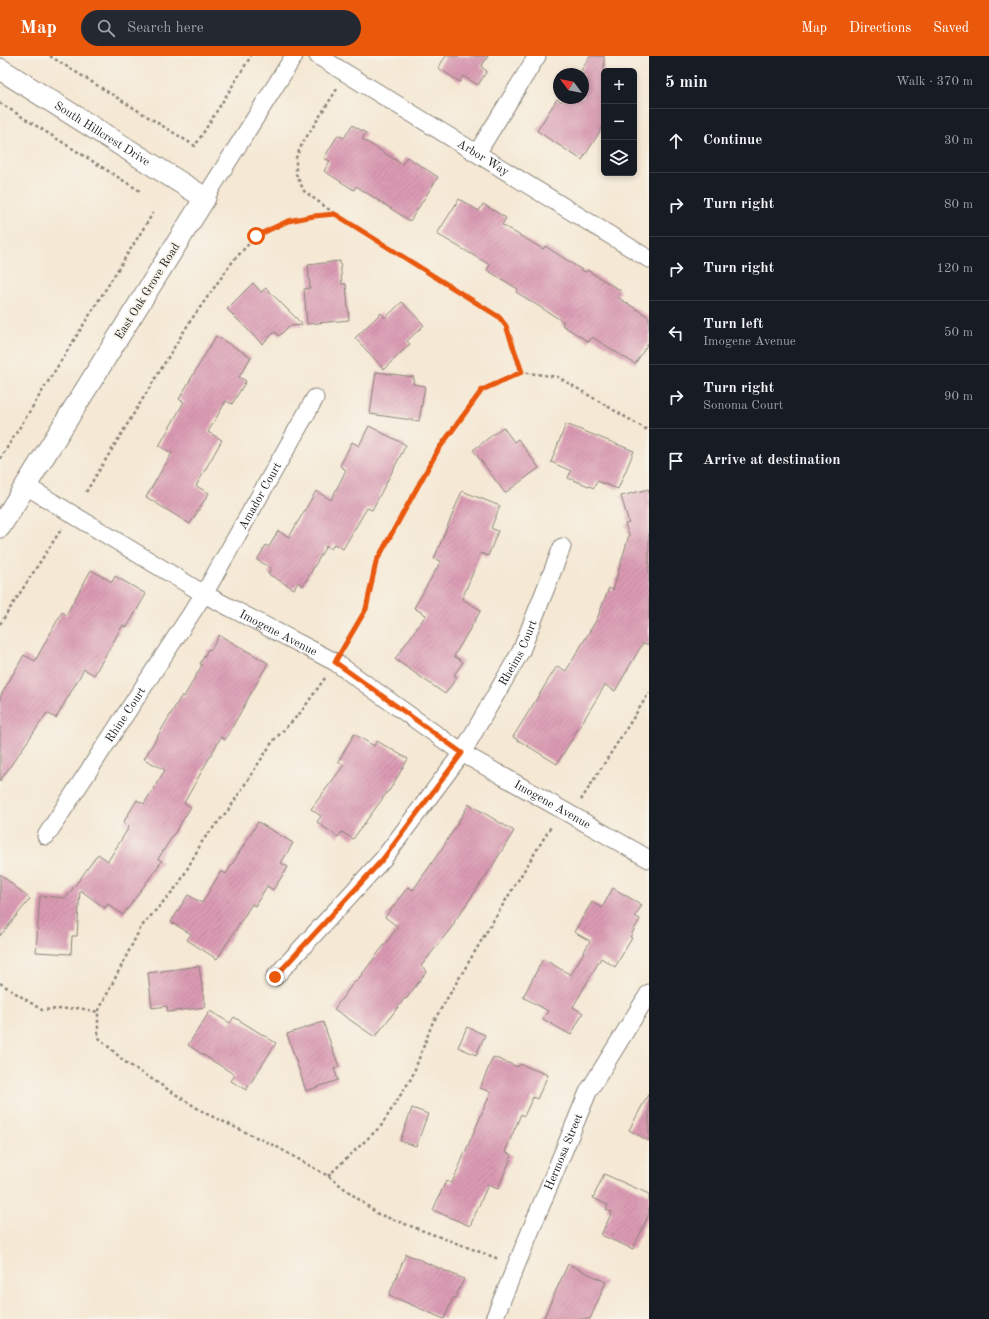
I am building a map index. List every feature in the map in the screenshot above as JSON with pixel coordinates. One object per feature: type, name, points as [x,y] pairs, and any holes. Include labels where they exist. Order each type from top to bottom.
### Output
[{"type":"street","name":"East Oak Grove Road","points":[[0,527],[294,56]]},
{"type":"street","name":"Arbor Way","points":[[318,56],[649,259]]},
{"type":"street","points":[[477,153],[538,56]]},
{"type":"street","name":"South Hillcrest Drive","points":[[0,69],[205,198]]},
{"type":"street","name":"Amador Court","points":[[204,594],[315,398]]},
{"type":"street","name":"Imogene Avenue","points":[[26,486],[204,594],[335,662],[462,753],[649,859]]},
{"type":"street","name":"Rheims Court","points":[[275,977],[383,859],[462,753],[521,651],[562,547]]},
{"type":"street","name":"Rhine Court","points":[[46,836],[204,594]]},
{"type":"street","name":"Hermosa Street","points":[[494,1319],[515,1265],[588,1092],[649,993]]},
{"type":"path","points":[[50,56],[195,146],[251,56]]},
{"type":"path","points":[[347,73],[302,144],[296,158],[296,174],[304,192],[335,214],[499,317],[506,326],[522,372]]},
{"type":"path","points":[[0,103],[140,191]]},
{"type":"path","points":[[0,459],[152,212]]},
{"type":"path","points":[[86,492],[189,323],[233,261],[256,236],[288,221],[335,214]]},
{"type":"path","points":[[515,1265],[378,1214],[328,1176],[277,1146],[206,1113],[125,1062],[98,1037],[98,1012],[141,927],[179,884],[203,840],[229,809],[273,741],[301,712],[335,662],[366,609],[376,562],[438,450],[482,390],[522,372],[558,377],[649,431]]},
{"type":"path","points":[[0,624],[63,528]]},
{"type":"path","points":[[328,1176],[381,1126],[412,1077],[432,1024],[493,921],[566,812],[649,693]]},
{"type":"path","points":[[0,983],[42,1010],[79,1008],[98,1012]]},
{"type":"building","points":[[446,56],[488,56],[481,67],[487,71],[478,85],[463,76],[460,82],[438,68]]},
{"type":"building","points":[[590,56],[604,56],[604,68],[601,68],[601,130],[582,160],[537,131],[554,104],[589,104],[589,68],[583,68]]},
{"type":"building","points":[[352,125],[366,133],[362,139],[402,164],[407,157],[438,177],[410,221],[356,186],[354,190],[324,171],[330,161],[324,158],[338,135],[344,138]]},
{"type":"building","points":[[459,199],[479,211],[483,204],[506,218],[502,225],[543,249],[545,246],[585,272],[587,270],[621,291],[617,297],[649,317],[649,342],[635,364],[592,337],[589,342],[562,325],[564,322],[516,292],[518,289],[487,270],[490,265],[437,234]]},
{"type":"building","points":[[340,261],[342,284],[346,284],[349,320],[307,324],[304,289],[310,288],[308,265]]},
{"type":"building","points":[[253,283],[261,292],[266,288],[303,325],[289,326],[279,336],[275,332],[262,344],[227,309]]},
{"type":"building","points":[[402,302],[424,325],[407,341],[410,344],[384,369],[355,338],[381,313],[385,318]]},
{"type":"building","points":[[216,336],[251,357],[239,377],[246,381],[232,404],[226,401],[208,432],[222,440],[196,486],[209,493],[190,524],[146,497],[172,453],[159,446],[184,402],[179,399]]},
{"type":"building","points":[[376,372],[414,377],[413,384],[425,386],[419,421],[370,414]]},
{"type":"building","points":[[566,424],[634,451],[618,489],[597,481],[594,488],[568,478],[571,471],[551,462]]},
{"type":"building","points":[[369,426],[406,445],[372,510],[367,508],[343,549],[334,544],[331,549],[326,546],[303,586],[298,582],[294,589],[268,574],[271,568],[257,560],[266,545],[269,547],[278,531],[289,537],[316,491],[331,500],[346,470],[340,466],[352,442],[359,446]]},
{"type":"building","points":[[503,427],[514,442],[518,439],[539,468],[505,493],[473,450]]},
{"type":"building","points":[[649,489],[649,645],[643,643],[615,691],[605,685],[557,764],[513,737],[557,666],[566,671],[597,619],[609,588],[613,590],[629,535],[625,524],[629,523],[621,496]]},
{"type":"building","points":[[462,491],[500,506],[491,528],[498,531],[488,556],[481,553],[462,599],[481,610],[454,656],[463,662],[454,675],[457,677],[445,694],[395,659],[426,615],[414,608],[441,561],[434,559]]},
{"type":"building","points":[[91,570],[112,582],[115,576],[146,594],[127,627],[123,625],[94,675],[84,669],[56,718],[47,713],[0,781],[0,697],[24,655],[35,661],[62,612],[66,615]]},
{"type":"building","points":[[219,635],[268,663],[225,740],[221,737],[184,803],[191,807],[158,859],[162,861],[123,915],[108,904],[105,908],[80,890],[77,936],[72,936],[71,954],[36,952],[40,896],[66,898],[98,854],[108,861],[129,827],[123,823],[137,800],[144,804],[165,770],[144,759],[182,695],[184,697],[202,665],[200,664],[208,649],[211,650]]},
{"type":"building","points":[[354,734],[374,746],[377,741],[408,759],[389,791],[353,839],[342,832],[338,837],[317,822],[321,816],[311,809],[344,765],[338,762]]},
{"type":"building","points":[[469,804],[514,831],[486,876],[454,922],[455,923],[421,966],[427,971],[375,1037],[334,1009],[398,927],[385,917],[408,887],[413,890],[443,847]]},
{"type":"building","points":[[258,822],[293,843],[281,863],[288,867],[273,890],[267,886],[255,906],[252,904],[217,959],[187,940],[191,934],[171,922],[188,895],[202,903],[221,871],[226,874]]},
{"type":"building","points":[[0,874],[30,899],[0,936]]},
{"type":"building","points":[[613,888],[642,905],[635,916],[640,919],[630,937],[632,938],[615,967],[601,958],[573,1007],[583,1013],[571,1035],[543,1019],[548,1011],[523,997],[543,959],[571,975],[590,941],[574,932],[592,902],[602,908]]},
{"type":"building","points":[[199,966],[205,1007],[168,1012],[167,1006],[152,1008],[148,973]]},
{"type":"building","points":[[210,1011],[230,1023],[234,1017],[276,1043],[246,1090],[231,1081],[235,1075],[188,1045]]},
{"type":"building","points":[[323,1022],[339,1067],[334,1069],[338,1080],[306,1091],[287,1034]]},
{"type":"building","points":[[467,1027],[485,1035],[476,1055],[458,1047]]},
{"type":"building","points":[[493,1057],[518,1067],[520,1064],[548,1075],[537,1099],[533,1097],[524,1116],[521,1114],[505,1152],[512,1155],[498,1189],[488,1185],[470,1226],[433,1210],[446,1181],[452,1183],[491,1092],[480,1088]]},
{"type":"building","points":[[649,1093],[649,1141],[629,1130]]},
{"type":"building","points":[[412,1108],[428,1114],[416,1146],[400,1141]]},
{"type":"building","points":[[604,1174],[649,1194],[649,1214],[633,1249],[601,1235],[612,1212],[606,1210],[608,1205],[593,1198]]},
{"type":"building","points":[[406,1254],[464,1279],[455,1298],[453,1298],[444,1319],[389,1295]]},
{"type":"building","points":[[568,1264],[606,1282],[590,1319],[543,1319]]},
{"type":"route","points":[[256,236],[288,221],[335,214],[499,317],[506,326],[522,372],[482,390],[438,450],[376,562],[366,609],[335,662],[462,753],[383,859],[275,977]]}]
